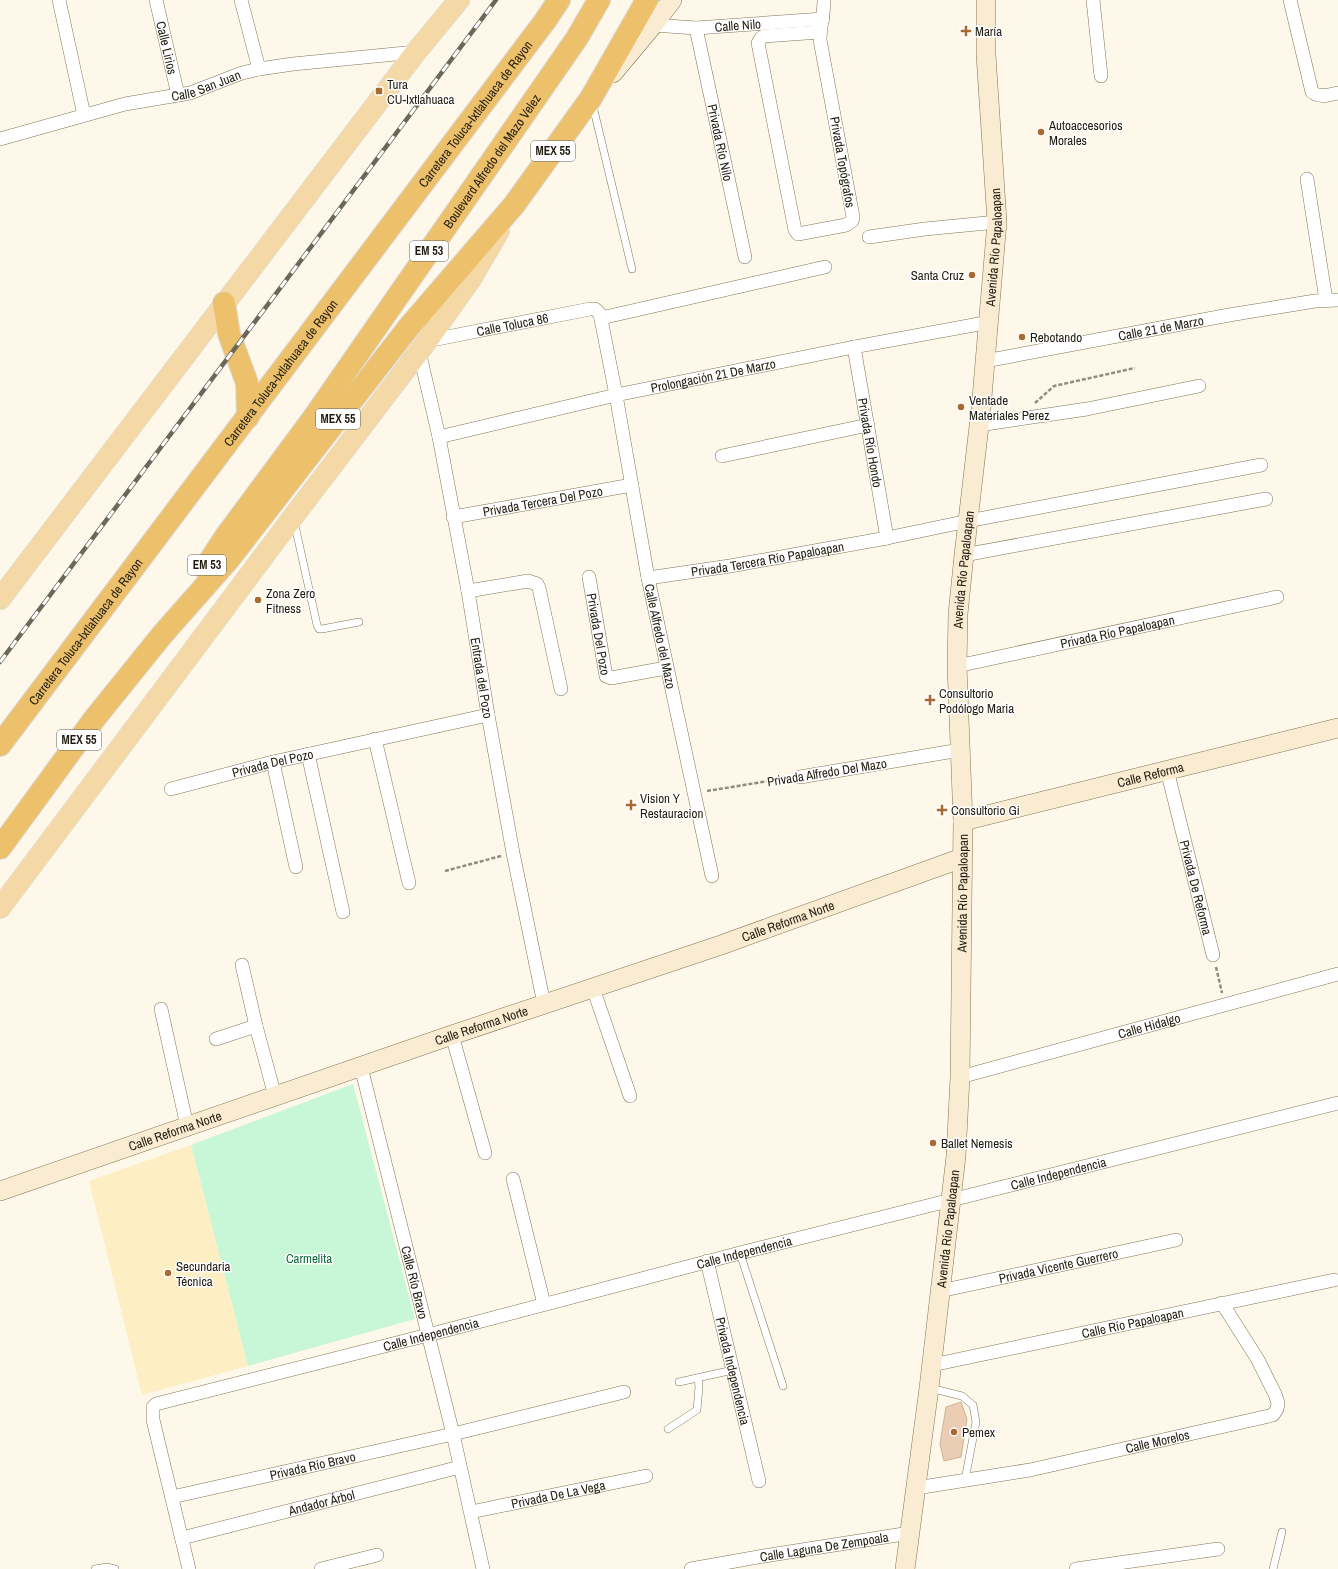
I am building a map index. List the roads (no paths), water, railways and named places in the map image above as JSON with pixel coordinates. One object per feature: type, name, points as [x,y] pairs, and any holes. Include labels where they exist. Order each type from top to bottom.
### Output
[{"type":"highway","name":"Carretera Toluca-Ixtlahuaca de Rayon","points":[[0,745],[560,0]]},
{"type":"highway","name":"Boulevard Alfredo del Mazo Velez","points":[[162,635],[226,536],[312,420],[577,38],[599,0]]},
{"type":"highway","name":"MEX 55","points":[[0,848],[95,718],[162,635],[229,559],[408,328],[514,205],[591,98],[647,0]]},
{"type":"highway","points":[[224,304],[229,334],[248,383],[248,417]]},
{"type":"main road","points":[[0,599],[416,52],[459,0]]},
{"type":"main road","name":"MEX 55","points":[[591,98],[653,25],[672,0]]},
{"type":"main road","name":"Avenida Río Papaloapan","points":[[905,1569],[932,1365],[951,1200],[956,1149],[960,1078],[963,821],[957,666],[958,614],[990,322],[997,222],[986,55],[986,0]]},
{"type":"main road","points":[[0,908],[423,346],[471,279],[514,205]]},
{"type":"main road","name":"Calle Reforma","points":[[963,821],[1338,728]]},
{"type":"main road","name":"Calle Reforma Norte","points":[[0,1191],[452,1035],[721,945],[962,858]]},
{"type":"street","points":[[59,0],[84,115]]},
{"type":"street","name":"Calle Lirios","points":[[156,0],[178,95]]},
{"type":"street","points":[[241,0],[259,69]]},
{"type":"street","points":[[821,26],[824,0]]},
{"type":"street","points":[[1093,0],[1101,76]]},
{"type":"street","points":[[1290,0],[1312,92],[1323,96],[1338,93]]},
{"type":"street","name":"Calle Nilo","points":[[653,25],[696,28],[821,26]]},
{"type":"street","name":"Privada Topógrafos","points":[[821,26],[853,217],[852,221],[846,225],[798,234],[795,230],[758,44],[764,36],[821,26]]},
{"type":"street","name":"Privada Río Nilo","points":[[696,28],[745,257]]},
{"type":"street","name":"Calle San Juan","points":[[0,139],[125,104],[178,95],[207,87],[242,73],[259,69],[315,61],[416,52]]},
{"type":"street","points":[[1307,179],[1332,300]]},
{"type":"street","points":[[869,237],[925,229],[997,222]]},
{"type":"street","name":"Calle Toluca 86","points":[[423,346],[583,310],[595,309],[599,314],[825,267]]},
{"type":"street","name":"Calle 21 de Marzo","points":[[985,361],[1229,315],[1332,300]]},
{"type":"street","name":"Calle Alfredo del Mazo","points":[[599,314],[616,395],[648,578],[666,668],[712,876]]},
{"type":"street","name":"Prolongación 21 De Marzo","points":[[438,437],[616,395],[854,347],[990,322]]},
{"type":"street","name":"Entrada del Pozo","points":[[423,346],[438,437],[468,591],[488,715],[513,853],[544,1004]]},
{"type":"street","name":"Privada Río Hondo","points":[[854,347],[887,538]]},
{"type":"street","points":[[979,425],[1087,409],[1199,386]]},
{"type":"street","points":[[722,456],[868,425]]},
{"type":"street","name":"Privada Tercera Río Papaloapan","points":[[648,578],[730,566],[887,538],[968,520],[1261,465]]},
{"type":"street","name":"Privada Tercera Del Pozo","points":[[453,517],[632,485]]},
{"type":"street","points":[[964,555],[1266,499]]},
{"type":"street","name":"Privada Del Pozo","points":[[589,577],[606,676],[611,678],[666,668]]},
{"type":"street","points":[[468,591],[528,582],[537,584],[561,689]]},
{"type":"street","name":"Privada Río Papaloapan","points":[[957,666],[1277,597]]},
{"type":"street","name":"Privada Del Pozo","points":[[171,789],[273,762],[488,715]]},
{"type":"street","points":[[375,740],[409,883]]},
{"type":"street","name":"Privada Alfredo Del Mazo","points":[[800,777],[960,750]]},
{"type":"street","points":[[308,754],[343,912]]},
{"type":"street","points":[[273,762],[296,867]]},
{"type":"street","name":"Privada De Reforma","points":[[1166,770],[1213,955]]},
{"type":"street","points":[[242,965],[256,1026],[275,1096]]},
{"type":"street","name":"Calle Hidalgo","points":[[960,1078],[1338,974]]},
{"type":"street","points":[[593,988],[630,1096]]},
{"type":"street","points":[[161,1009],[187,1126]]},
{"type":"street","points":[[216,1039],[256,1026]]},
{"type":"street","points":[[452,1035],[485,1153]]},
{"type":"street","name":"Calle Río Bravo","points":[[361,1067],[453,1434],[483,1569]]},
{"type":"street","name":"Calle Independencia","points":[[172,1497],[153,1420],[153,1407],[162,1402],[428,1335],[707,1261],[1338,1103]]},
{"type":"street","points":[[512,1179],[544,1304]]},
{"type":"street","name":"Privada Vicente Guerrero","points":[[940,1291],[1176,1240]]},
{"type":"street","name":"Privada Independencia","points":[[707,1261],[759,1481]]},
{"type":"street","name":"Calle Río Papaloapan","points":[[932,1365],[1334,1280]]},
{"type":"street","name":"Calle Morelos","points":[[916,1488],[1056,1464],[1273,1415],[1277,1409],[1278,1403],[1275,1394],[1258,1360],[1222,1303]]},
{"type":"street","name":"Privada Río Bravo","points":[[172,1497],[453,1434],[624,1392]]},
{"type":"street","name":"Andador Árbol","points":[[182,1538],[460,1467]]},
{"type":"street","name":"Privada De La Vega","points":[[471,1512],[646,1476]]},
{"type":"street","points":[[172,1497],[189,1569]]},
{"type":"street","name":"Calle Laguna De Zempoala","points":[[691,1569],[910,1533]]},
{"type":"street","points":[[1076,1569],[1218,1549]]},
{"type":"street","points":[[321,1569],[377,1555]]},
{"type":"lane","points":[[591,98],[632,269]]},
{"type":"lane","points":[[293,517],[316,625],[322,630],[359,622]]},
{"type":"lane","points":[[740,1253],[783,1386]]},
{"type":"lane","points":[[679,1382],[733,1370]]},
{"type":"lane","points":[[668,1429],[697,1410],[700,1387],[698,1378]]},
{"type":"lane","points":[[929,1388],[962,1396],[973,1405],[976,1422],[965,1480]]},
{"type":"lane","points":[[1273,1569],[1282,1532]]},
{"type":"lane","points":[[95,1569],[107,1567],[115,1569]]},
{"type":"railway","points":[[0,662],[496,0]]},
{"type":"place","name":"María","points":[[966,31]]},
{"type":"place","name":"Tura CU-Ixtlahuaca","points":[[379,91]]},
{"type":"place","name":"Autoaccesorios Morales","points":[[1041,132]]},
{"type":"place","name":"Santa Cruz","points":[[972,275]]},
{"type":"place","name":"Rebotando","points":[[1022,337]]},
{"type":"place","name":"Ventade Materiales Perez","points":[[961,407]]},
{"type":"place","name":"Zona Zero Fitness","points":[[258,600]]},
{"type":"place","name":"Consultorio Podólogo Maria","points":[[930,700]]},
{"type":"place","name":"Vision Y Restauracion","points":[[631,805]]},
{"type":"place","name":"Consultorio Gi","points":[[942,810]]},
{"type":"place","name":"Ballet Nemesis","points":[[933,1143]]},
{"type":"place","name":"Secundaria Técnica","points":[[168,1273]]},
{"type":"place","name":"Pemex","points":[[954,1432]]},
{"type":"park label","name":"Carmelita","points":[[309,1258]]}]
